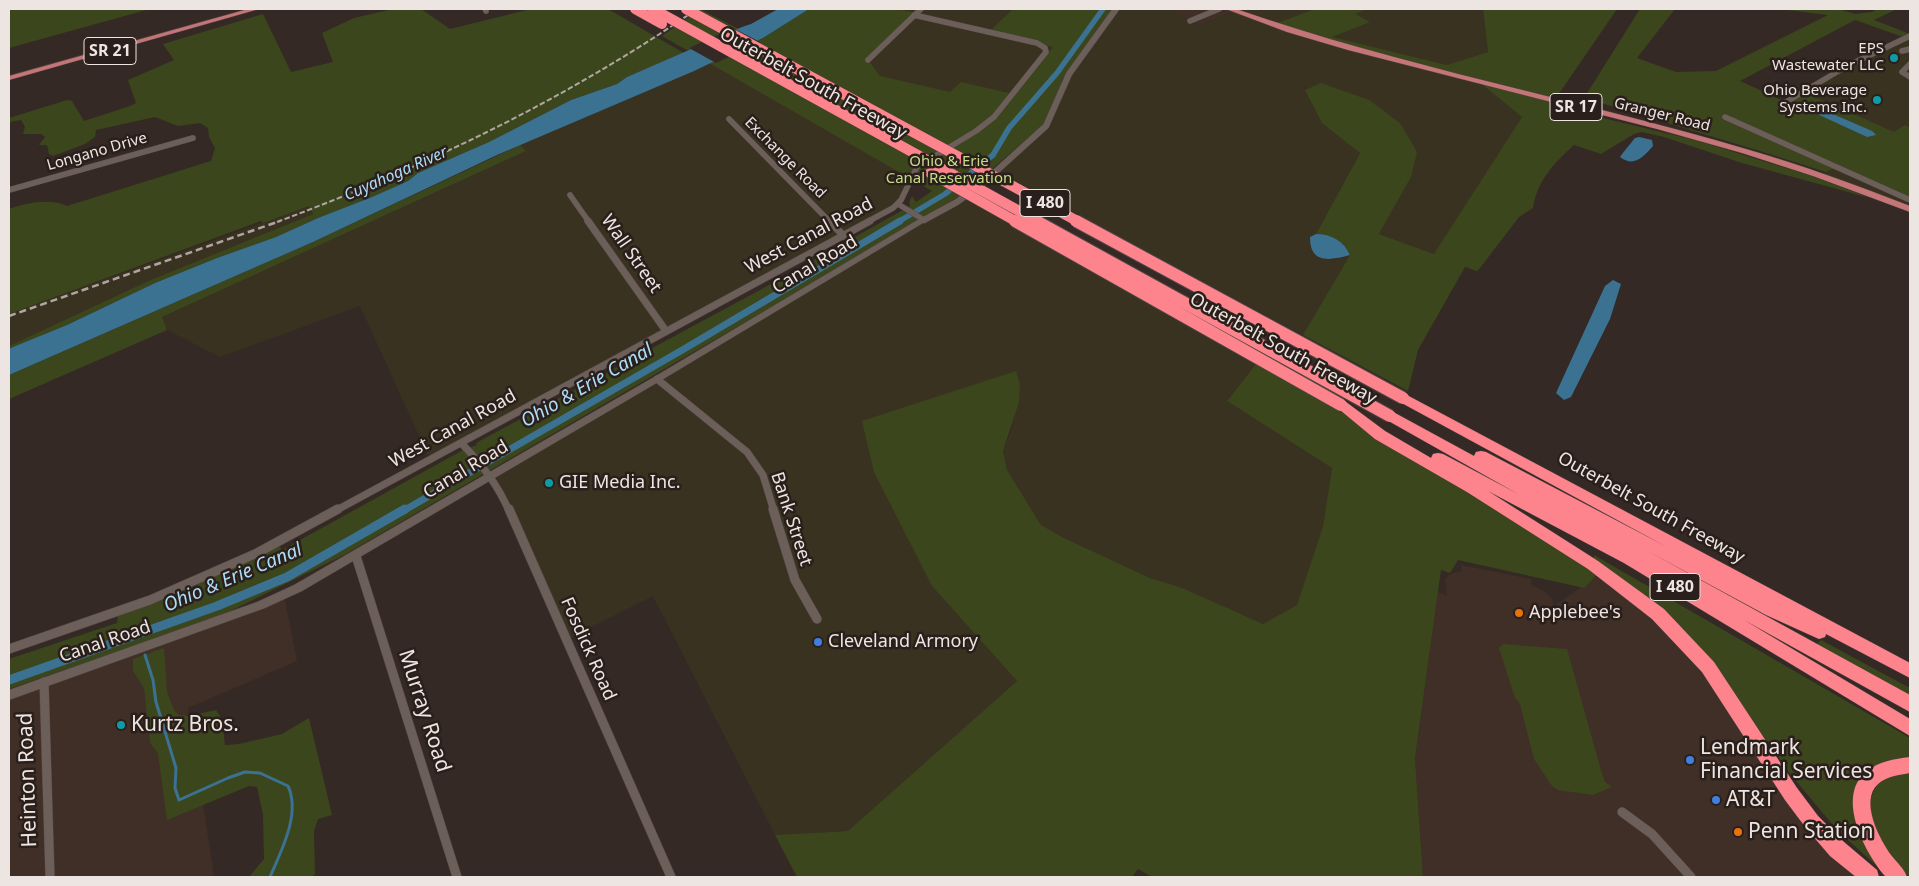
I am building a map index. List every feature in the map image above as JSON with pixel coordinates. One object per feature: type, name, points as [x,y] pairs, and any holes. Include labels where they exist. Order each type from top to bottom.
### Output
[{"type":"highway","name":"Outerbelt South Freeway","points":[[635,9],[790,94],[1341,405],[1392,418],[1910,671]]},
{"type":"highway","points":[[653,9],[1910,704]]},
{"type":"highway","points":[[668,9],[1392,418],[1524,480],[1772,610],[1910,675]]},
{"type":"highway","name":"Outerbelt South Freeway","points":[[686,9],[1392,418],[1514,500],[1629,559],[1910,728]]},
{"type":"highway","points":[[1392,418],[1472,488],[1549,536],[1614,580],[1658,614],[1708,667],[1791,794],[1812,822],[1837,849],[1870,877]]},
{"type":"highway","points":[[1898,877],[1873,846],[1862,819],[1861,800],[1864,789],[1876,774],[1896,766],[1910,765]]},
{"type":"main road","name":"SR 21","points":[[9,78],[255,9]]},
{"type":"main road","name":"Granger Road","points":[[1230,9],[1272,25],[1336,45],[1720,144],[1821,176],[1910,210]]},
{"type":"main road","name":"Canal Road","points":[[9,695],[261,605],[298,588],[356,556],[488,473],[657,379],[924,220]]},
{"type":"street","points":[[868,60],[921,9]]},
{"type":"street","name":"Canal Road","points":[[924,220],[957,202],[983,183],[1046,126],[1069,74],[1116,9]]},
{"type":"street","points":[[1190,21],[1220,9]]},
{"type":"street","name":"West Canal Road","points":[[9,649],[116,612],[214,573],[271,546],[844,236],[898,204],[917,167],[976,131],[994,117],[1046,51],[1042,45],[1037,43],[914,15]]},
{"type":"street","points":[[1786,102],[1801,91],[1893,42],[1910,36]]},
{"type":"street","points":[[1902,51],[1910,49]]},
{"type":"street","points":[[1910,64],[1902,72],[1910,78]]},
{"type":"street","points":[[1725,117],[1910,200]]},
{"type":"street","name":"Exchange Road","points":[[729,119],[844,236]]},
{"type":"street","name":"Longano Drive","points":[[9,190],[193,138]]},
{"type":"street","name":"Wall Street","points":[[570,195],[666,331]]},
{"type":"street","name":"West Canal Road","points":[[898,204],[924,220]]},
{"type":"street","name":"Bank Street","points":[[657,379],[747,452],[763,475],[795,580],[817,619]]},
{"type":"street","name":"Fosdick Road","points":[[461,444],[475,457],[502,494],[671,877]]},
{"type":"street","name":"Murray Road","points":[[356,556],[457,877]]},
{"type":"street","name":"Heinton Road","points":[[44,682],[50,877]]},
{"type":"street","points":[[1622,812],[1652,834],[1691,877]]},
{"type":"shaded area","points":[[809,9],[1091,9],[1055,44],[1001,111],[961,147],[786,23]]},
{"type":"shaded area","points":[[1116,9],[1168,9],[1199,26],[1235,11],[1230,9],[1483,9],[1488,52],[1447,65],[1331,37],[1479,82],[1522,117],[1435,254],[1379,234],[1411,177],[1322,123],[1360,152],[1316,234],[1310,237],[1332,260],[1350,255],[1303,335],[997,171],[1021,150],[1069,74]]},
{"type":"shaded area","points":[[1168,9],[1230,9],[1235,11],[1199,26]]},
{"type":"shaded area","points":[[1906,38],[1910,39],[1910,209],[1821,175],[1834,167],[1744,83],[1786,102],[1801,91]]},
{"type":"shaded area","points":[[724,57],[917,167],[898,204],[430,460],[360,306],[220,357],[167,330],[162,317],[526,151],[520,145]]},
{"type":"shaded area","points":[[968,195],[1260,359],[1227,401],[1332,468],[1323,526],[1297,605],[1264,624],[1150,578],[1062,537],[1041,525],[1007,470],[1003,451],[1015,420],[932,586],[1017,681],[848,831],[775,835],[653,596],[566,640],[490,476]]},
{"type":"shaded area","points":[[309,206],[313,214],[148,281],[9,346],[9,314]]},
{"type":"shaded area","points":[[1461,565],[1531,579],[1531,585],[1545,592],[1552,599],[1554,606],[1581,587],[1584,588],[1598,574],[1619,589],[1684,647],[1857,877],[1423,877],[1415,758],[1438,592],[1447,596],[1445,579],[1450,574],[1461,571]]},
{"type":"shaded area","points":[[284,595],[297,661],[188,708],[214,875],[210,877],[9,877],[9,695]]},
{"type":"green space","points":[[9,9],[150,9],[9,48]]},
{"type":"green space","points":[[393,9],[421,9],[450,29],[531,9],[608,9],[684,53],[627,77],[617,84],[571,100],[489,142],[418,173],[408,181],[372,197],[276,237],[155,283],[67,325],[9,349],[9,346],[148,281],[313,214],[309,206],[263,223],[261,221],[9,314],[9,209],[38,202],[53,202],[67,206],[211,161],[215,148],[209,137],[208,128],[200,123],[178,126],[155,117],[96,130],[95,137],[85,144],[53,156],[49,154],[47,145],[39,145],[45,137],[41,134],[23,134],[25,127],[21,120],[9,122],[9,118],[67,100],[72,101],[84,121],[130,106],[136,103],[128,80],[174,60],[163,44],[263,14],[291,72],[333,62],[322,33],[354,18]]},
{"type":"green space","name":"Ohio & Erie Canal Reservation","points":[[700,9],[760,40],[809,9],[896,9],[916,13],[868,60],[880,76],[950,92],[961,82],[1013,94],[1008,103],[1053,47],[989,32],[1013,9],[1112,9],[1062,80],[1051,118],[963,194],[344,555],[216,618],[9,689],[9,659],[117,623],[118,612],[167,594],[168,598],[279,545],[282,550],[771,284],[910,206],[909,203],[912,196],[916,202],[932,191],[662,36]]},
{"type":"green space","points":[[1315,9],[1367,9],[1355,14],[1370,22],[1332,37],[1447,65],[1488,52],[1483,9],[1617,9],[1554,101],[1568,105],[1559,120],[1586,114],[1695,140],[1812,176],[1870,198],[1742,163],[1664,137],[1642,132],[1634,134],[1601,154],[1574,145],[1542,181],[1533,208],[1519,217],[1480,268],[1477,271],[1465,267],[1418,350],[1408,391],[1303,335],[1350,255],[1341,243],[1327,235],[1316,234],[1360,153],[1322,123],[1305,90],[1321,83],[1369,100],[1400,123],[1417,152],[1411,177],[1379,234],[1434,254],[1522,117],[1479,82],[1272,25]]},
{"type":"green space","points":[[1640,9],[1675,9],[1637,58],[1676,72],[1716,71],[1828,15],[1779,9],[1839,9],[1855,14],[1872,12],[1877,9],[1897,9],[1874,20],[1910,34],[1906,38],[1855,20],[1740,81],[1786,102],[1801,91],[1894,132],[1905,125],[1910,128],[1910,200],[1835,167],[1826,172],[1584,98]]},
{"type":"green space","points":[[520,145],[526,151],[162,317],[167,330],[9,399],[9,375],[313,242]]},
{"type":"green space","points":[[1260,359],[1601,571],[1584,588],[1458,560],[1450,573],[1441,570],[1415,758],[1423,877],[1152,877],[1138,869],[1132,877],[797,877],[775,835],[848,831],[1017,681],[932,586],[874,472],[862,421],[1016,371],[1020,385],[1019,402],[1003,451],[1007,470],[1041,525],[1062,537],[1150,578],[1182,588],[1263,624],[1297,605],[1323,526],[1332,468],[1227,401]]},
{"type":"green space","points":[[1594,555],[1910,738],[1910,759],[1890,760],[1871,769],[1860,777],[1856,794],[1872,852],[1893,877],[1889,877],[1838,831],[1791,775],[1740,703],[1594,559]]},
{"type":"green space","points":[[1821,640],[1910,688],[1910,696],[1817,644]]},
{"type":"green space","points":[[1503,644],[1567,649],[1602,774],[1605,782],[1612,787],[1593,795],[1558,790],[1552,786],[1534,759],[1520,704],[1515,698],[1499,648]]},
{"type":"green space","points":[[164,648],[167,692],[174,710],[179,715],[189,716],[216,710],[222,719],[225,745],[239,744],[282,734],[309,718],[332,815],[318,819],[314,831],[315,874],[311,877],[249,877],[264,859],[263,815],[257,787],[249,786],[167,820],[158,753],[150,743],[144,688],[133,671],[133,659]]},
{"type":"green space","points":[[1910,769],[1910,877],[1896,864],[1882,844],[1872,821],[1870,811],[1872,796],[1882,777]]},
{"type":"water","points":[[778,9],[809,9],[763,38],[694,71],[497,155],[313,242],[9,375],[9,349],[13,347],[67,325],[155,283],[276,237],[372,197],[408,181],[418,173],[489,142],[571,100],[617,84],[627,77],[751,24]]},
{"type":"water","points":[[1813,108],[1819,108],[1872,131],[1876,135],[1867,137],[1815,113]]},
{"type":"water","points":[[1635,138],[1652,140],[1653,146],[1642,157],[1634,161],[1625,160],[1620,157]]},
{"type":"water","points":[[1316,234],[1327,235],[1341,242],[1350,255],[1329,259],[1318,256],[1311,246],[1310,237]]},
{"type":"water","points":[[1613,280],[1621,284],[1610,319],[1571,397],[1564,400],[1556,393],[1605,286]]},
{"type":"pier","points":[[733,28],[760,42],[716,63],[689,48]]},
{"type":"waterway","name":"Ohio & Erie Canal","points":[[898,222],[945,194],[993,155],[1009,128],[1057,73],[1103,9]]},
{"type":"waterway","name":"Ohio & Erie Canal","points":[[403,511],[684,349],[900,221]]},
{"type":"waterway","name":"Ohio & Erie Canal","points":[[9,680],[217,606],[287,577],[405,509]]},
{"type":"waterway","points":[[145,655],[153,680],[156,702],[176,768],[175,788],[179,800],[245,772],[260,773],[288,786],[292,808],[291,820],[284,844],[270,877]]},
{"type":"railway","points":[[277,222],[388,178],[494,129],[596,73],[697,9]]},
{"type":"railway","points":[[9,316],[280,221]]},
{"type":"place","name":"EPS Wastewater LLC","points":[[1894,58]]},
{"type":"place","name":"Ohio Beverage Systems Inc.","points":[[1877,100]]},
{"type":"place","name":"GIE Media Inc.","points":[[549,483]]},
{"type":"place","name":"Applebee's","points":[[1519,613]]},
{"type":"place","name":"Cleveland Armory","points":[[818,642]]},
{"type":"place","name":"Kurtz Bros.","points":[[121,725]]},
{"type":"place","name":"Lendmark Financial Services","points":[[1690,760]]},
{"type":"place","name":"AT&T","points":[[1716,800]]},
{"type":"place","name":"Penn Station","points":[[1738,832]]},
{"type":"water label","name":"Cuyahoga River","points":[[396,174]]}]
